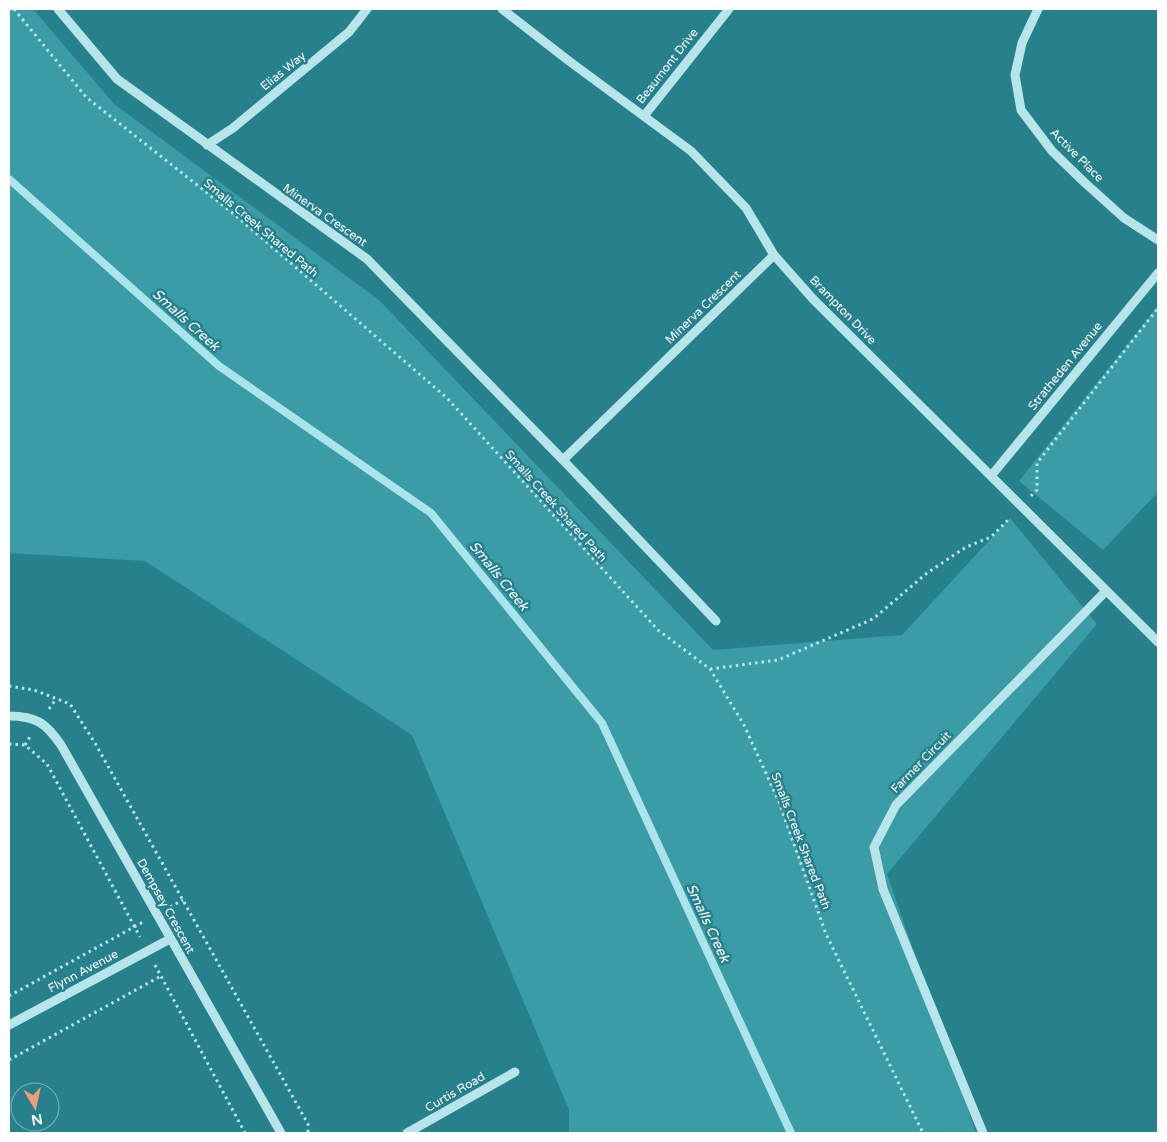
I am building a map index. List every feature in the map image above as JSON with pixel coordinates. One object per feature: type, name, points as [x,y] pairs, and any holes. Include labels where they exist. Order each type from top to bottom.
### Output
[{"type":"street","name":"Minerva Crescent","points":[[58,9],[117,79],[367,260],[563,460],[716,621]]},
{"type":"street","name":"Elias Way","points":[[207,145],[233,128],[349,32],[367,9]]},
{"type":"street","name":"Brampton Drive","points":[[502,9],[569,62],[690,151],[746,208],[774,255],[813,299],[1158,642]]},
{"type":"street","name":"Beaumont Drive","points":[[644,116],[729,9]]},
{"type":"street","name":"Active Place","points":[[1038,9],[1022,42],[1015,75],[1021,110],[1052,151],[1078,176],[1124,218],[1158,240]]},
{"type":"street","name":"Minerva Crescent","points":[[563,460],[774,255]]},
{"type":"street","name":"Stratheden Avenue","points":[[991,476],[1158,272]]},
{"type":"street","name":"Farmer Circuit","points":[[984,1133],[883,889],[874,847],[896,805],[1106,591]]},
{"type":"street","name":"Dempsey Crescent","points":[[9,716],[22,716],[50,728],[61,744],[281,1133]]},
{"type":"street","name":"Flynn Avenue","points":[[9,1025],[170,939]]},
{"type":"street","name":"Curtis Road","points":[[407,1133],[515,1072]]},
{"type":"path","name":"Smalls Creek Shared Path","points":[[14,9],[86,98],[235,215],[447,398],[658,630],[710,669],[748,733],[779,802],[826,934],[923,1133]]},
{"type":"path","points":[[710,669],[778,660],[873,619],[927,573],[966,547],[991,537],[1037,490],[1037,463],[1158,308]]},
{"type":"path","points":[[9,686],[34,690],[70,704],[96,743],[308,1124],[308,1133]]},
{"type":"path","points":[[9,744],[24,745],[47,764],[245,1133]]},
{"type":"path","points":[[9,996],[183,900]]},
{"type":"path","points":[[9,1060],[161,976]]},
{"type":"green space","points":[[9,9],[33,9],[114,104],[379,300],[713,650],[902,635],[1010,518],[1097,624],[887,874],[976,1133],[569,1133],[569,1110],[412,735],[145,561],[9,553]]},
{"type":"green space","points":[[1158,306],[1158,492],[1103,550],[1019,481]]},
{"type":"waterway","name":"Smalls Creek","points":[[9,179],[219,366],[431,513],[602,723],[791,1133]]}]
